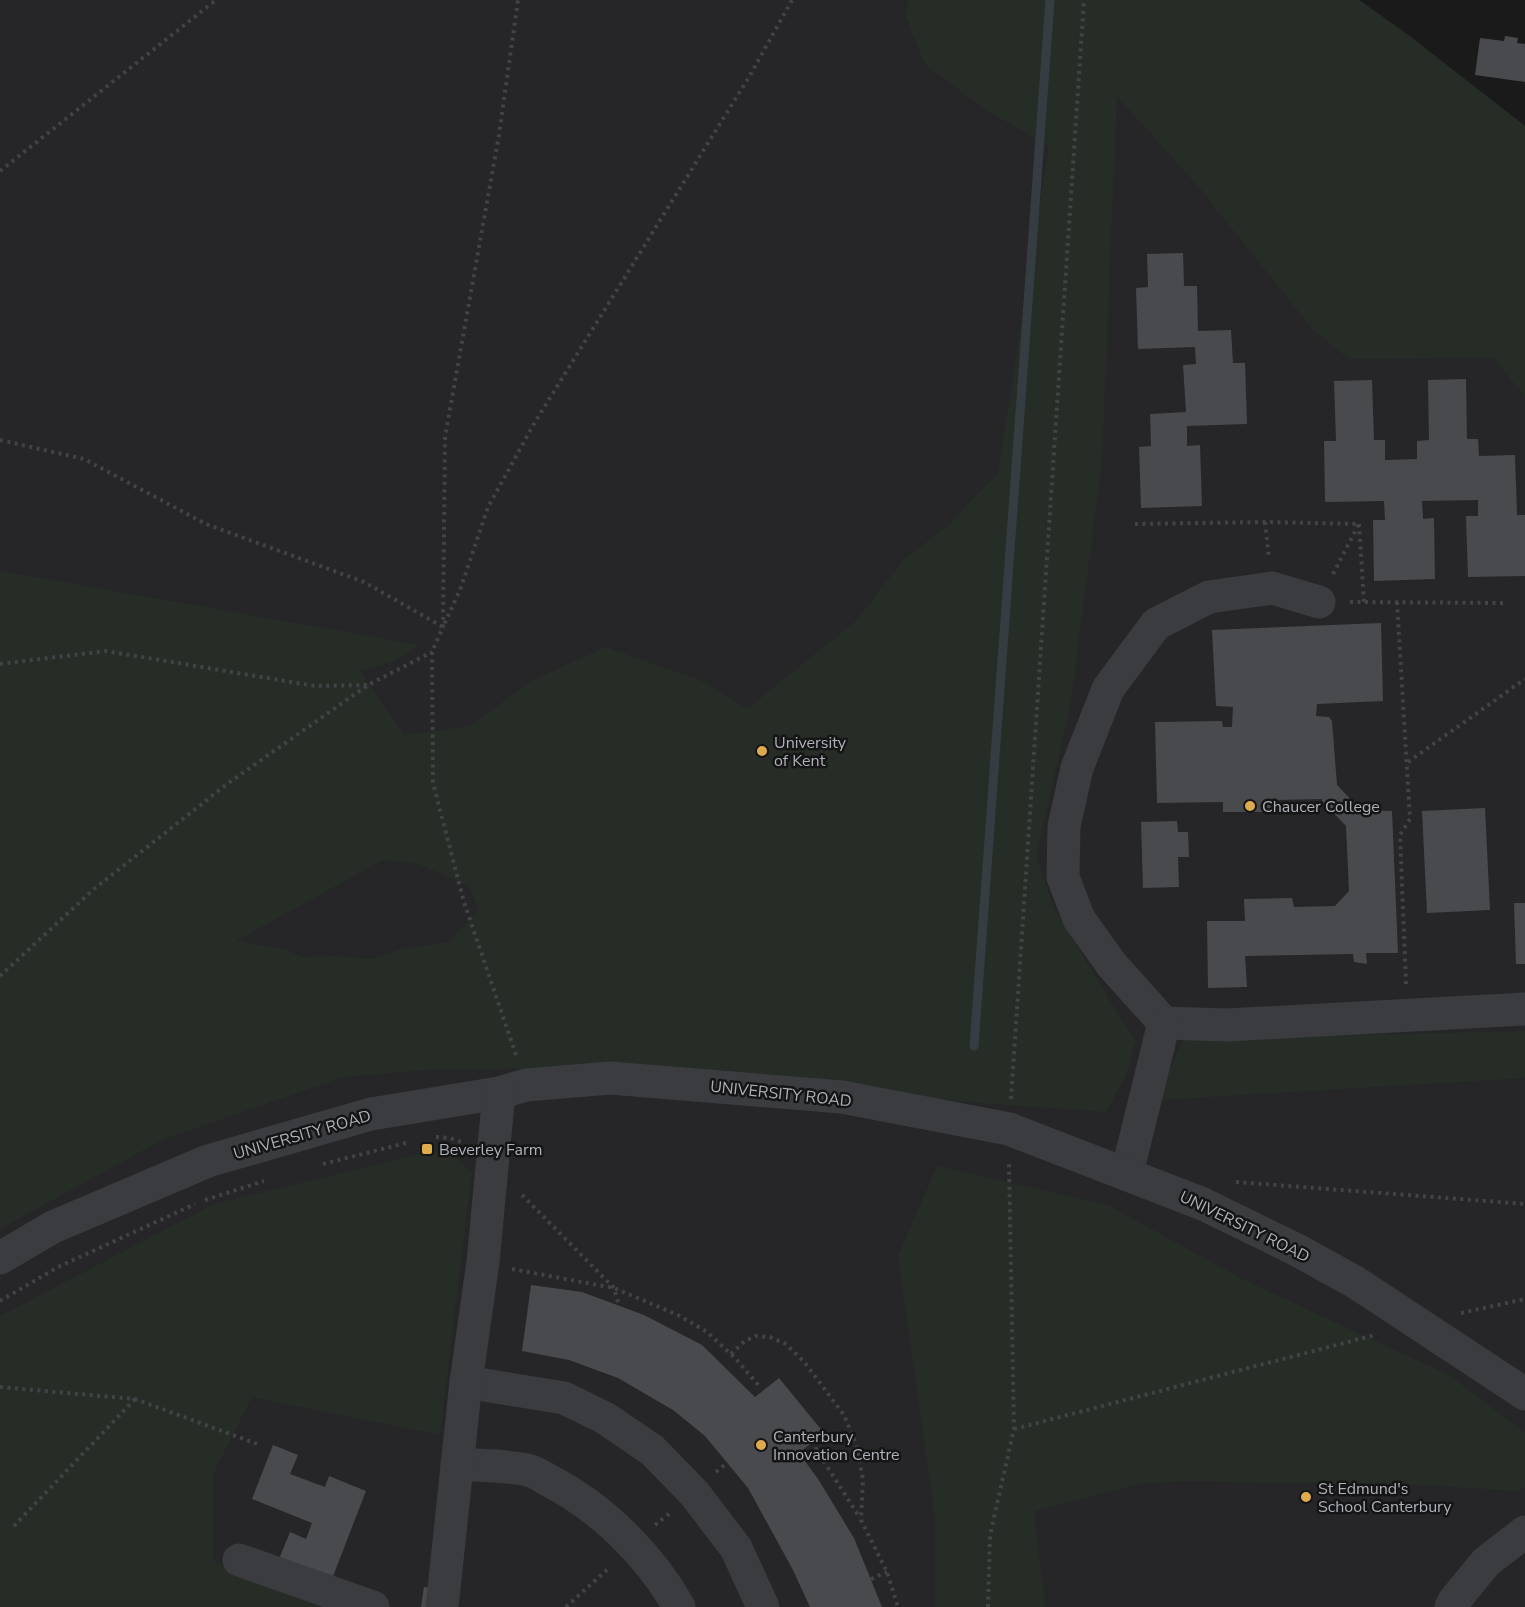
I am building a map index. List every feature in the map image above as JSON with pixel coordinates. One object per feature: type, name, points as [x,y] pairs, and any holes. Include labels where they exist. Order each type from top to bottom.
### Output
[{"type":"street","points":[[1320,602],[1272,588],[1209,597],[1156,624],[1108,689],[1077,768],[1064,826],[1063,877],[1079,919],[1112,965],[1164,1023],[1227,1025],[1525,1009]]},
{"type":"street","points":[[1127,1173],[1164,1023]]},
{"type":"street","name":"UNIVERSITY ROAD","points":[[0,1258],[53,1227],[208,1161],[371,1114],[513,1089],[610,1078],[842,1097],[1009,1129],[1203,1204],[1295,1249],[1355,1282],[1525,1394]]},
{"type":"street","points":[[442,1607],[465,1382],[483,1262],[492,1181],[513,1089]]},
{"type":"street","points":[[465,1382],[564,1398],[606,1418],[652,1450],[694,1493],[736,1548],[763,1607]]},
{"type":"street","points":[[457,1464],[528,1470],[563,1488],[633,1545],[666,1584],[679,1607]]},
{"type":"street","points":[[1451,1607],[1486,1562],[1525,1532]]},
{"type":"street","points":[[239,1560],[373,1607]]},
{"type":"path","points":[[0,171],[216,0]]},
{"type":"path","points":[[443,627],[445,437],[499,135],[518,0]]},
{"type":"path","points":[[513,1089],[433,783],[432,652],[460,590],[488,507],[535,422],[737,97],[792,0]]},
{"type":"path","points":[[988,1607],[990,1534],[1014,1429],[1009,1129],[1084,0]]},
{"type":"path","points":[[0,440],[84,459],[206,524],[364,582],[443,627]]},
{"type":"path","points":[[1135,524],[1265,522],[1359,524]]},
{"type":"path","points":[[1359,524],[1320,602],[1504,603]]},
{"type":"path","points":[[1359,524],[1364,602]]},
{"type":"path","points":[[1398,602],[1410,819],[1400,835],[1406,984]]},
{"type":"path","points":[[0,664],[106,651],[315,686],[368,685]]},
{"type":"path","points":[[0,976],[94,889],[227,784],[368,685],[432,652]]},
{"type":"path","points":[[1407,763],[1525,679]]},
{"type":"path","points":[[424,1139],[450,1138],[472,1148],[485,1167],[485,1181],[511,1184],[614,1288],[619,1306]]},
{"type":"path","points":[[322,1164],[413,1141]]},
{"type":"path","points":[[0,1301],[58,1267],[204,1200],[271,1179]]},
{"type":"path","points":[[1234,1182],[1525,1204]]},
{"type":"path","points":[[506,1268],[614,1288],[678,1315],[706,1332],[731,1354],[760,1386]]},
{"type":"path","points":[[1014,1429],[1419,1323],[1525,1299]]},
{"type":"path","points":[[731,1354],[745,1341],[756,1336],[770,1337],[786,1344],[805,1363],[844,1415],[856,1444],[863,1479],[861,1520]]},
{"type":"path","points":[[0,1387],[135,1399],[260,1445]]},
{"type":"path","points":[[14,1526],[135,1399]]},
{"type":"path","points":[[803,1458],[816,1449],[861,1520],[887,1572],[898,1607]]},
{"type":"path","points":[[710,1464],[723,1479]]},
{"type":"path","points":[[871,1579],[887,1572]]},
{"type":"path","points":[[566,1607],[604,1573]]},
{"type":"shaded area","name":"University of Kent","points":[[0,0],[1359,0],[1407,34],[1525,126],[1525,1607],[0,1607]]},
{"type":"shaded area","points":[[909,0],[1359,0],[1407,34],[1525,126],[1525,397],[1494,358],[1349,359],[1315,332],[1197,185],[1117,96],[1102,459],[1071,703],[1036,857],[1054,908],[1136,1041],[1125,1077],[1106,1112],[953,1101],[817,1084],[553,1068],[428,1070],[344,1077],[164,1139],[0,1229],[0,571],[420,645],[393,662],[360,671],[404,735],[470,726],[533,680],[606,647],[702,681],[747,709],[857,620],[903,560],[945,528],[998,473],[1049,146],[986,110],[925,64],[905,15]],"holes":[[[383,860],[418,864],[469,886],[479,911],[449,942],[401,949],[372,959],[332,956],[302,957],[284,949],[236,941]]]},
{"type":"shaded area","points":[[1525,1031],[1525,1078],[1157,1100],[1183,1039]]},
{"type":"shaded area","points":[[446,1148],[472,1173],[440,1435],[252,1397],[213,1474],[214,1561],[336,1607],[0,1607],[0,1316],[214,1204]]},
{"type":"shaded area","points":[[937,1166],[1108,1205],[1244,1280],[1449,1375],[1525,1433],[1525,1487],[1519,1491],[1420,1485],[1189,1481],[1142,1483],[1034,1511],[1045,1607],[935,1607],[935,1518],[898,1256]]},
{"type":"building","points":[[1505,36],[1518,38],[1517,43],[1525,44],[1525,82],[1475,75],[1480,38],[1504,41]]},
{"type":"building","points":[[1183,253],[1184,286],[1197,286],[1198,331],[1231,330],[1233,363],[1245,363],[1247,424],[1187,426],[1187,446],[1200,445],[1202,506],[1141,508],[1139,447],[1151,446],[1150,414],[1186,412],[1183,365],[1196,364],[1195,347],[1138,349],[1136,288],[1148,287],[1147,254]]},
{"type":"building","points":[[1466,379],[1467,439],[1478,439],[1479,456],[1515,455],[1517,515],[1525,515],[1525,576],[1468,577],[1466,516],[1478,516],[1478,500],[1422,501],[1423,519],[1434,518],[1435,579],[1374,581],[1373,520],[1385,520],[1384,501],[1325,502],[1324,441],[1336,441],[1334,381],[1372,380],[1374,440],[1385,440],[1385,460],[1417,459],[1417,441],[1429,440],[1428,380]]},
{"type":"building","name":"Chaucer College","points":[[1381,623],[1383,701],[1317,704],[1316,716],[1329,717],[1332,721],[1337,785],[1361,810],[1392,811],[1398,953],[1366,953],[1367,964],[1354,962],[1353,954],[1245,956],[1247,987],[1208,988],[1207,921],[1245,921],[1244,899],[1292,898],[1294,907],[1335,906],[1349,891],[1346,826],[1322,799],[1277,800],[1277,812],[1223,812],[1223,802],[1157,803],[1155,722],[1222,721],[1223,727],[1232,727],[1233,707],[1216,706],[1212,630]]},
{"type":"building","points":[[1485,808],[1490,910],[1427,913],[1422,811]]},
{"type":"building","points":[[1177,821],[1178,832],[1188,832],[1189,857],[1178,857],[1179,887],[1143,888],[1141,822]]},
{"type":"building","points":[[1514,903],[1525,903],[1525,964],[1516,964]]},
{"type":"building","name":"Canterbury Innovation Centre","points":[[531,1285],[582,1292],[644,1315],[702,1345],[755,1397],[779,1378],[824,1433],[799,1453],[818,1479],[854,1538],[882,1607],[810,1607],[793,1570],[748,1488],[705,1436],[673,1410],[618,1378],[569,1360],[522,1351]]},
{"type":"building","points":[[273,1445],[298,1455],[290,1474],[325,1487],[329,1476],[366,1491],[332,1579],[279,1559],[290,1532],[306,1539],[312,1523],[252,1499]]},
{"type":"building","points":[[424,1587],[439,1589],[436,1607],[421,1607]]},
{"type":"waterway","points":[[974,1046],[1050,0]]},
{"type":"place","name":"University of Kent","points":[[762,751]]},
{"type":"place","name":"Chaucer College","points":[[1250,806]]},
{"type":"place","name":"Beverley Farm","points":[[427,1149]]},
{"type":"place","name":"Canterbury Innovation Centre","points":[[761,1445]]},
{"type":"place","name":"St Edmund's School Canterbury","points":[[1306,1497]]}]
